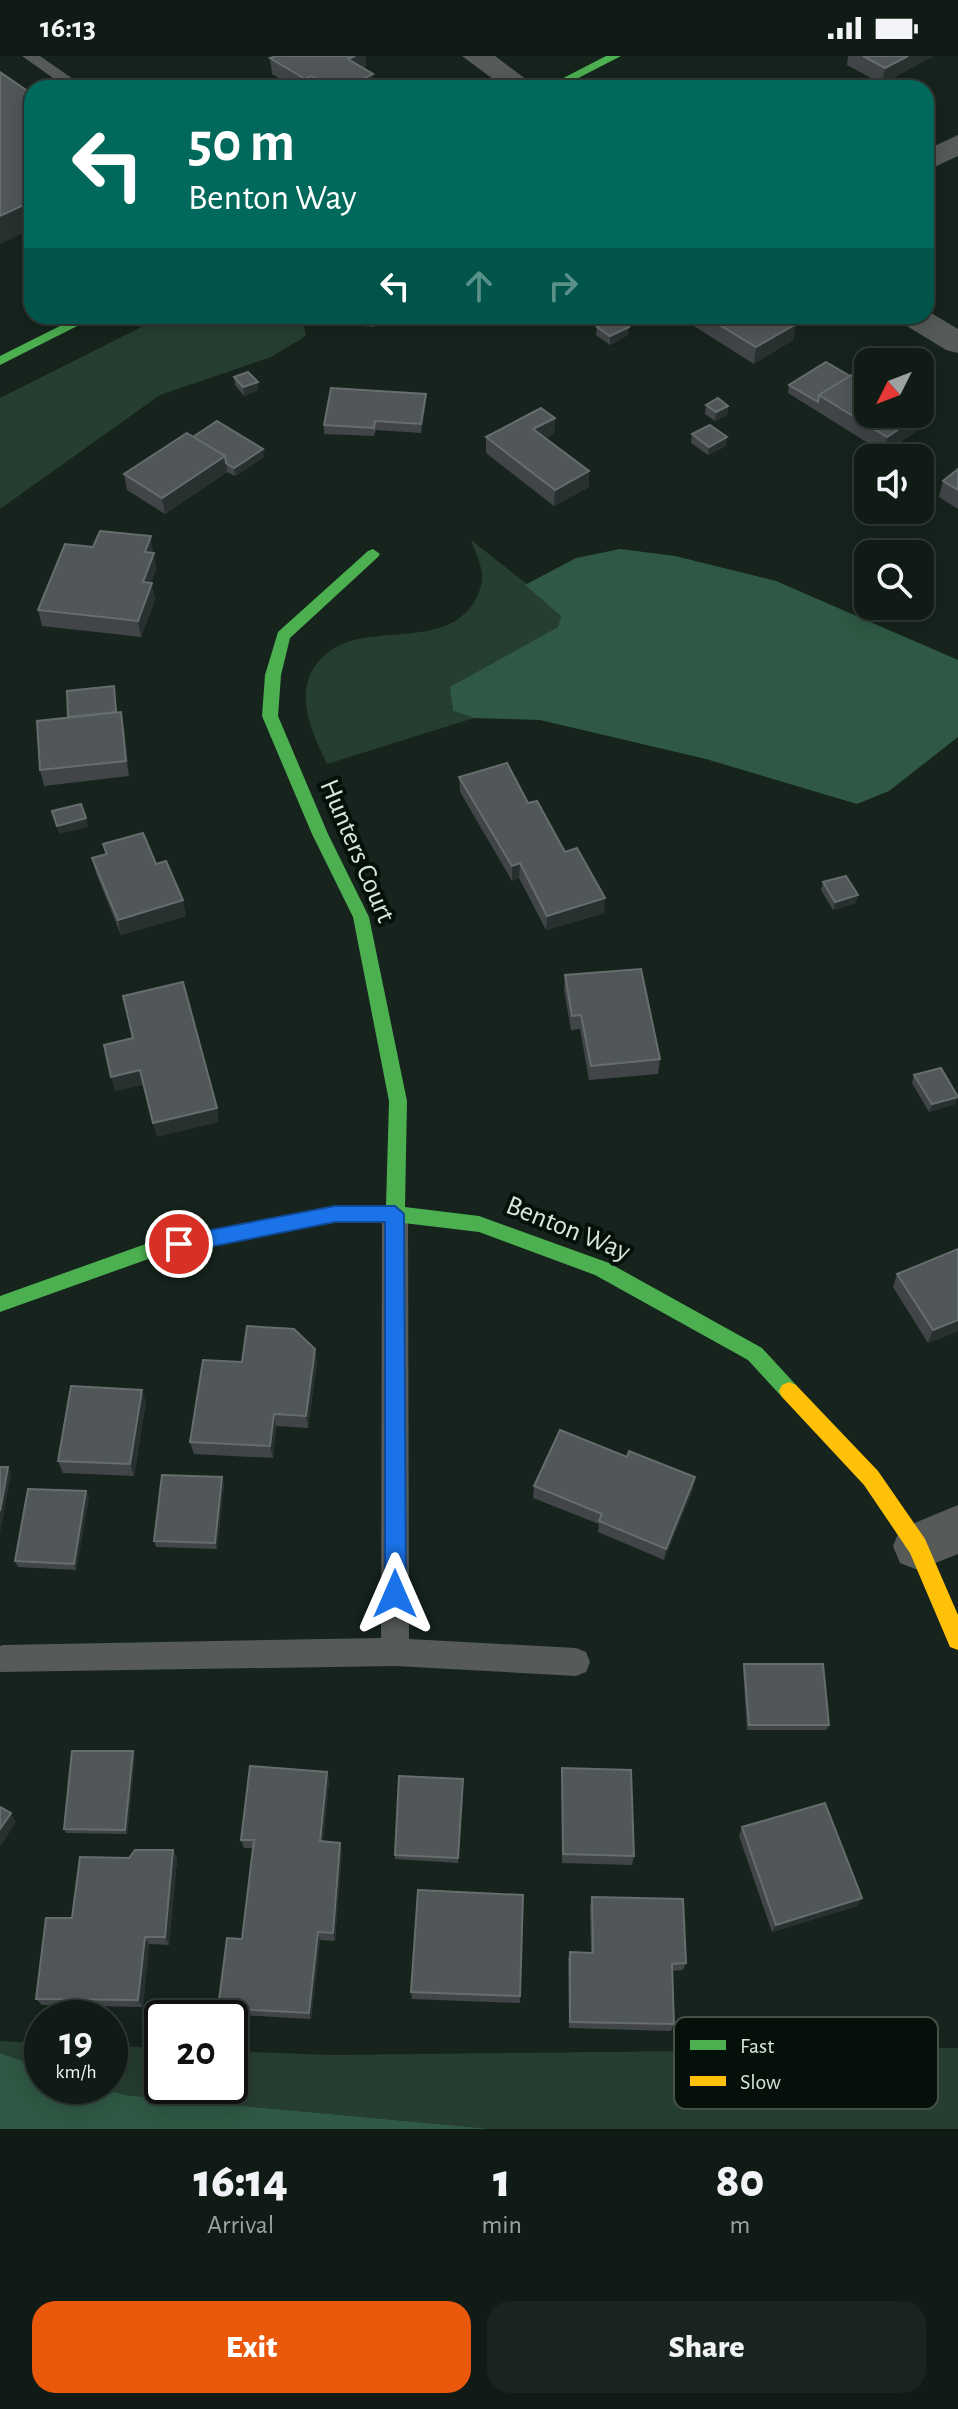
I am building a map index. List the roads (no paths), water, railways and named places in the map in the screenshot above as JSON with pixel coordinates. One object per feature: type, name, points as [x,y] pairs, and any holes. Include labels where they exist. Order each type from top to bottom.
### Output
[{"type":"street","points":[[476,56],[512,80]]},
{"type":"street","points":[[566,80],[615,56]]},
{"type":"street","points":[[934,158],[958,144]]},
{"type":"street","points":[[0,361],[74,324]]},
{"type":"street","points":[[926,324],[958,343]]},
{"type":"street","name":"Hunters Court","points":[[373,554],[283,636],[273,675],[270,716],[320,834],[361,917],[398,1101],[395,1214]]},
{"type":"street","name":"Benton Way","points":[[0,1304],[154,1249],[335,1214],[395,1214],[479,1224],[602,1269],[680,1309],[755,1354],[871,1478],[938,1537],[958,1640]]},
{"type":"lane","points":[[30,56],[66,80]]},
{"type":"lane","points":[[395,1214],[395,1652]]},
{"type":"lane","points":[[3,1659],[395,1652],[576,1662]]}]
